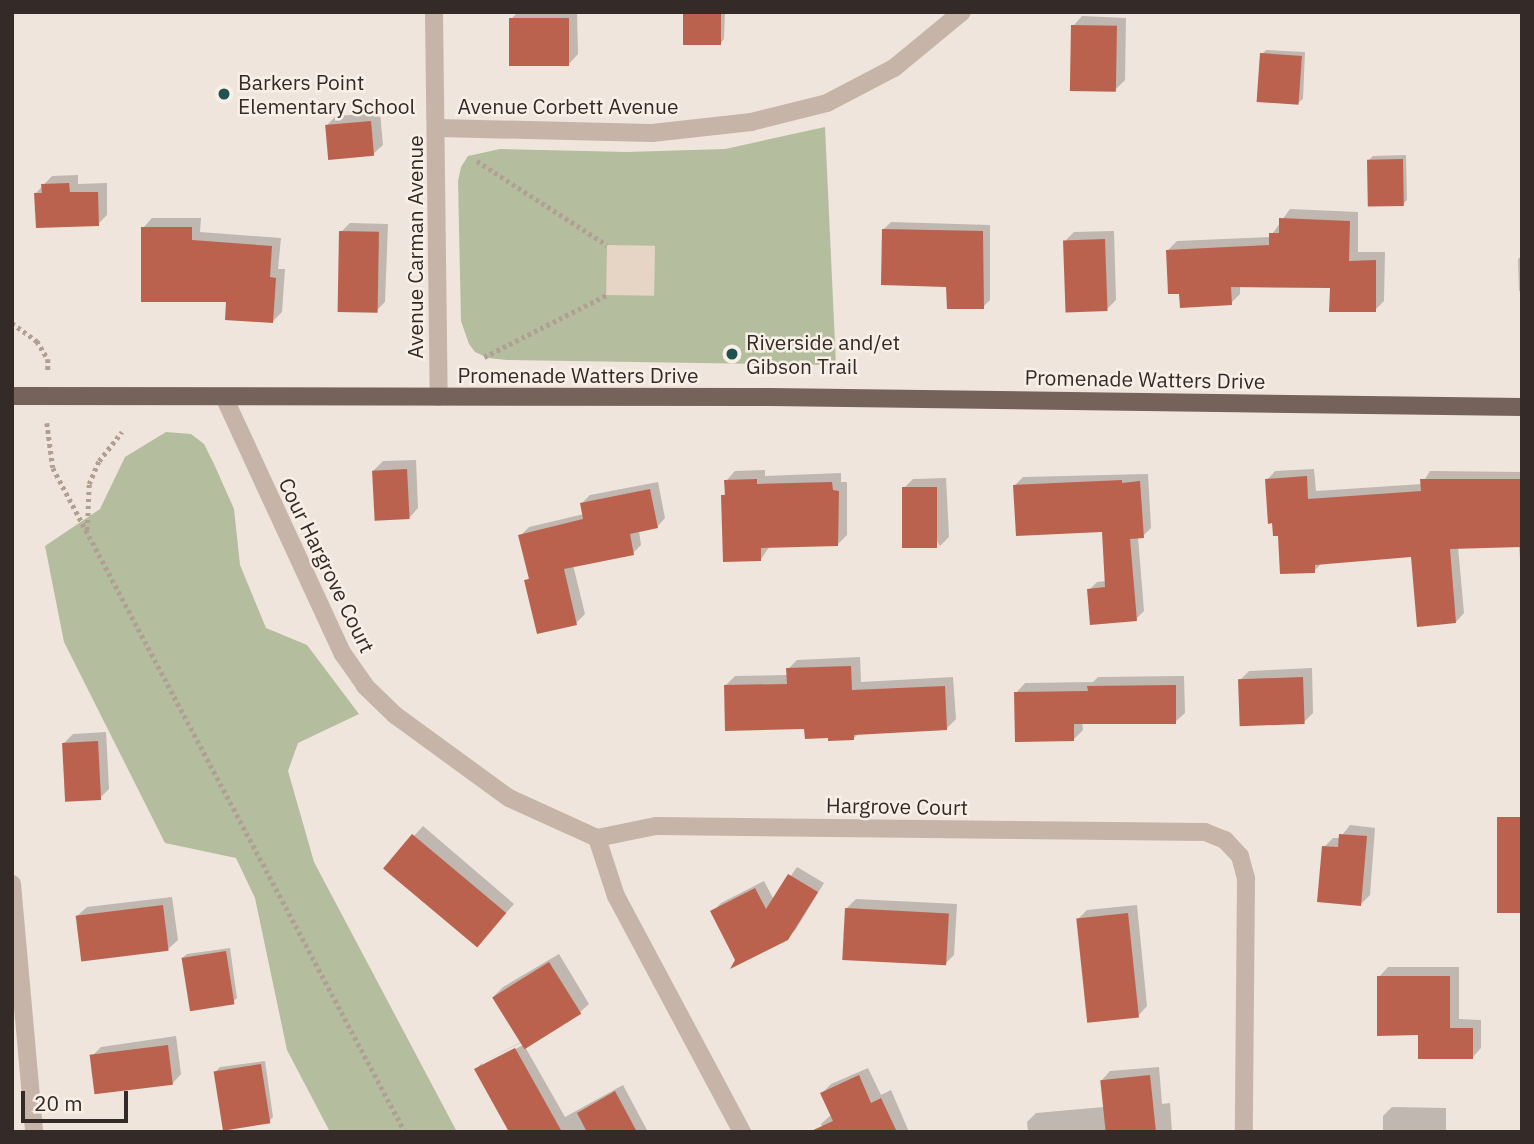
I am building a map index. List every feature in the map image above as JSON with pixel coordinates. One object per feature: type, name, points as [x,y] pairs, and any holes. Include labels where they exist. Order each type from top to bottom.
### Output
[{"type":"main road","name":"Promenade Watters Drive","points":[[12,396],[879,398],[1522,407]]},
{"type":"street","name":"Avenue Carman Avenue","points":[[434,12],[439,397]]},
{"type":"street","name":"Avenue Corbett Avenue","points":[[437,128],[652,133],[751,122],[827,103],[894,68],[962,12]]},
{"type":"street","name":"Cour Hargrove Court","points":[[224,397],[343,654],[365,686],[395,715],[509,798],[597,838]]},
{"type":"street","name":"Hargrove Court","points":[[597,838],[656,826],[1205,832],[1225,840],[1240,856],[1246,879],[1244,1132]]},
{"type":"street","points":[[597,838],[615,895],[742,1132]]},
{"type":"street","points":[[12,884],[34,1132]]},
{"type":"path","points":[[477,161],[607,245]]},
{"type":"path","points":[[484,357],[607,295]]},
{"type":"path","points":[[12,323],[37,341],[48,359]]},
{"type":"path","points":[[47,432],[53,468],[405,1132]]},
{"type":"path","points":[[86,531],[89,484],[99,461],[122,432]]},
{"type":"green space","points":[[825,127],[836,365],[507,360],[488,358],[475,352],[469,344],[461,321],[458,181],[461,167],[468,156],[500,149],[627,152],[725,149]]},
{"type":"green space","points":[[166,432],[191,434],[204,444],[234,509],[240,565],[266,628],[307,645],[359,714],[298,743],[288,771],[314,862],[457,1132],[330,1132],[287,1050],[255,898],[236,858],[165,843],[64,642],[45,546],[100,509],[125,457]]},
{"type":"shaded area","points":[[607,245],[655,246],[654,296],[606,295]]},
{"type":"building","points":[[683,12],[721,12],[721,45],[683,45]]},
{"type":"building","points":[[509,18],[569,18],[569,66],[509,66]]},
{"type":"building","points":[[1071,25],[1117,26],[1116,92],[1070,91]]},
{"type":"building","points":[[1260,53],[1302,56],[1298,105],[1257,102]]},
{"type":"building","points":[[371,121],[374,156],[328,160],[325,125]]},
{"type":"building","points":[[1403,159],[1404,206],[1368,207],[1367,160]]},
{"type":"building","points":[[69,183],[70,192],[98,192],[99,226],[36,228],[34,193],[42,193],[41,184]]},
{"type":"building","points":[[1279,218],[1350,221],[1349,261],[1376,260],[1376,312],[1329,312],[1330,288],[1231,287],[1232,305],[1180,308],[1179,294],[1168,294],[1166,250],[1269,245],[1269,233],[1279,233]]},
{"type":"building","points":[[141,227],[192,227],[192,240],[272,246],[270,277],[276,278],[273,323],[225,320],[226,302],[141,302]]},
{"type":"building","points":[[882,229],[983,231],[984,309],[947,309],[946,287],[881,285]]},
{"type":"building","points":[[339,231],[379,232],[378,313],[338,312]]},
{"type":"building","points":[[1105,239],[1108,311],[1066,312],[1063,240]]},
{"type":"building","points":[[407,469],[410,519],[375,521],[372,471]]},
{"type":"building","points":[[1307,476],[1308,499],[1421,491],[1420,479],[1522,479],[1522,547],[1450,549],[1456,623],[1417,627],[1411,557],[1315,565],[1315,573],[1280,574],[1278,536],[1273,536],[1272,523],[1268,524],[1265,479]]},
{"type":"building","points":[[757,479],[757,484],[832,482],[833,490],[839,491],[838,546],[761,548],[761,561],[723,562],[721,495],[725,495],[724,480]]},
{"type":"building","points":[[1122,480],[1122,483],[1140,481],[1144,538],[1130,539],[1137,621],[1090,625],[1087,589],[1105,587],[1102,532],[1016,536],[1013,485]]},
{"type":"building","points":[[902,487],[937,487],[937,548],[902,548]]},
{"type":"building","points":[[650,489],[658,528],[630,534],[634,555],[564,569],[577,625],[537,634],[524,580],[529,579],[518,535],[583,519],[580,503]]},
{"type":"building","points":[[851,666],[852,690],[945,686],[947,730],[854,735],[854,740],[828,741],[828,738],[805,739],[804,729],[725,731],[724,685],[787,684],[786,668]]},
{"type":"building","points":[[1303,677],[1305,724],[1240,726],[1238,679]]},
{"type":"building","points":[[1176,685],[1176,724],[1074,724],[1074,741],[1015,742],[1014,692],[1088,691],[1087,686]]},
{"type":"building","points":[[98,741],[101,800],[65,802],[62,743]]},
{"type":"building","points":[[1497,817],[1522,817],[1522,913],[1497,913]]},
{"type":"building","points":[[412,834],[506,913],[477,948],[383,868]]},
{"type":"building","points":[[1339,834],[1367,836],[1361,906],[1317,902],[1322,846],[1338,847]]},
{"type":"building","points":[[788,874],[818,892],[788,940],[730,969],[735,960],[710,911],[755,888],[766,909]]},
{"type":"building","points":[[163,905],[169,951],[81,961],[76,916]]},
{"type":"building","points":[[845,908],[949,913],[946,965],[842,960]]},
{"type":"building","points":[[1128,913],[1139,1017],[1087,1023],[1076,918]]},
{"type":"building","points":[[226,951],[234,1004],[190,1011],[182,958]]},
{"type":"building","points":[[549,962],[581,1014],[525,1049],[492,998]]},
{"type":"building","points":[[1377,976],[1450,976],[1450,1028],[1473,1028],[1473,1059],[1418,1059],[1418,1035],[1377,1036]]},
{"type":"building","points":[[168,1045],[173,1085],[94,1094],[90,1055]]},
{"type":"building","points":[[515,1048],[562,1132],[509,1132],[474,1069]]},
{"type":"building","points":[[261,1064],[270,1123],[223,1131],[214,1072]]},
{"type":"building","points":[[859,1075],[871,1103],[881,1098],[897,1132],[809,1132],[833,1121],[820,1093]]},
{"type":"building","points":[[1150,1075],[1156,1132],[1106,1132],[1100,1080]]},
{"type":"building","points":[[615,1091],[637,1132],[587,1132],[577,1113]]},
{"type":"place","name":"Barkers Point Elementary School","points":[[224,94]]},
{"type":"place","name":"Riverside and/et Gibson Trail","points":[[732,354]]}]
